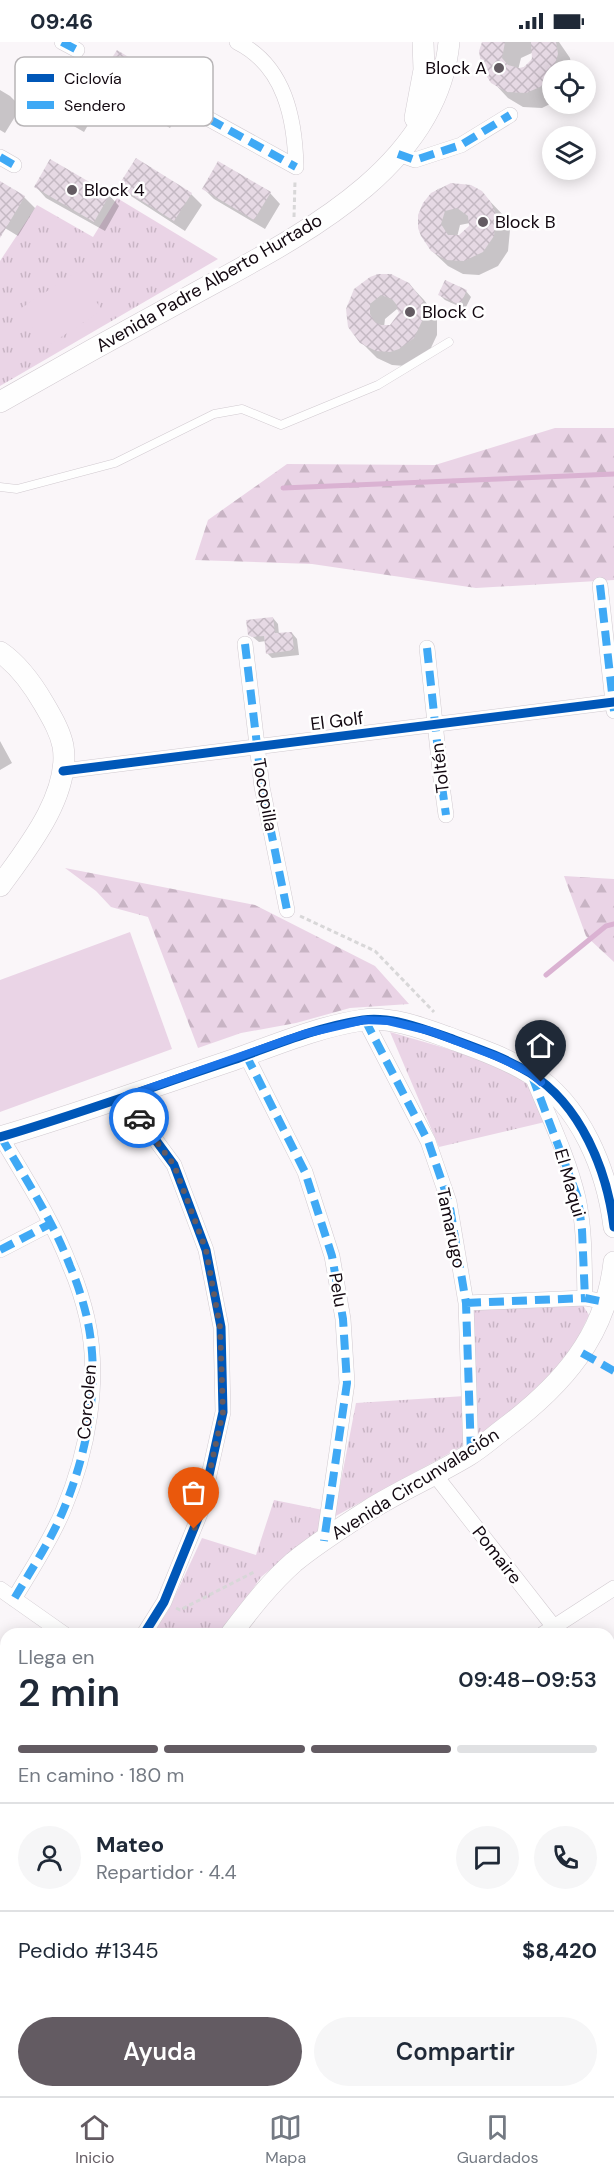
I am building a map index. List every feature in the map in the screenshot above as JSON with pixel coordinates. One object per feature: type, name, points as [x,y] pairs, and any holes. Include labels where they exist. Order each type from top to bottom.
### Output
[{"type":"street","points":[[62,42],[77,50]]},
{"type":"street","points":[[237,42],[267,63],[277,78],[292,128],[296,167]]},
{"type":"street","name":"Avenida Padre Alberto Hurtado","points":[[402,150],[412,129],[422,90],[423,42]]},
{"type":"street","name":"Avenida Padre Alberto Hurtado","points":[[0,402],[294,238],[359,192],[402,150],[421,124],[434,100],[445,65],[449,42]]},
{"type":"street","points":[[402,150],[416,160],[461,145],[510,115]]},
{"type":"street","points":[[213,121],[296,167]]},
{"type":"street","points":[[0,157],[14,165]]},
{"type":"street","points":[[600,585],[614,705]]},
{"type":"street","name":"Tocopilla","points":[[245,644],[262,787],[287,910]]},
{"type":"street","name":"Toltén","points":[[427,648],[446,815]]},
{"type":"street","points":[[0,652],[9,658],[34,687],[53,719],[63,744],[63,771],[58,790],[31,843],[0,886]]},
{"type":"street","name":"El Golf","points":[[63,771],[614,705]]},
{"type":"street","points":[[1,1137],[304,1034],[364,1020],[388,1021],[430,1031],[498,1057],[531,1073],[552,1091],[570,1112],[590,1142],[612,1202],[614,1227]]},
{"type":"street","name":"Tamarugo","points":[[364,1020],[428,1141],[449,1202],[466,1303],[471,1454]]},
{"type":"street","name":"Pelu","points":[[246,1055],[305,1172],[332,1256],[343,1319],[347,1383],[324,1541]]},
{"type":"street","name":"El Maqui","points":[[531,1073],[578,1198],[595,1300]]},
{"type":"street","points":[[124,1097],[174,1165],[206,1250],[220,1327],[223,1412],[201,1511],[164,1602],[148,1628]]},
{"type":"street","name":"Corcolen","points":[[1,1137],[70,1264],[87,1318],[93,1371],[88,1429],[76,1476],[62,1512],[14,1599]]},
{"type":"street","points":[[0,1251],[50,1224]]},
{"type":"street","name":"Avenida Circunvalación","points":[[236,1628],[274,1582],[296,1561],[370,1510],[471,1454],[534,1406],[562,1378],[582,1353],[595,1328],[595,1300],[614,1262]]},
{"type":"street","points":[[466,1303],[595,1300]]},
{"type":"street","name":"Pomaire","points":[[435,1475],[551,1628]]},
{"type":"street","points":[[557,1628],[614,1588]]},
{"type":"street","points":[[0,1589],[55,1628]]},
{"type":"lane","points":[[0,488],[17,489],[115,463],[214,414],[242,409],[281,425],[378,385],[449,342]]},
{"type":"path","points":[[294,238],[296,167]]},
{"type":"path","points":[[287,910],[375,951],[440,1018]]},
{"type":"path","points":[[164,1602],[180,1610],[257,1571]]},
{"type":"green space","points":[[117,198],[218,259],[0,386],[0,261],[37,205],[93,237]]},
{"type":"green space","points":[[76,272],[102,310],[46,347],[20,309]]},
{"type":"green space","points":[[555,428],[614,428],[614,580],[476,588],[312,564],[195,560],[208,520],[287,464],[435,465]]},
{"type":"green space","points":[[65,868],[255,905],[375,966],[409,1004],[350,1008],[296,1023],[241,1033],[198,1048],[148,917],[111,907],[96,891]]},
{"type":"green space","points":[[564,876],[614,879],[614,962],[586,936]]},
{"type":"green space","points":[[130,932],[172,1049],[0,1112],[0,980]]},
{"type":"green space","points":[[390,1032],[476,1057],[533,1084],[545,1122],[439,1147]]},
{"type":"green space","points":[[582,1304],[589,1315],[568,1358],[519,1409],[475,1441],[471,1309]]},
{"type":"green space","points":[[465,1396],[466,1444],[334,1517],[356,1403]]},
{"type":"green space","points":[[274,1500],[323,1510],[322,1523],[316,1533],[261,1577],[226,1628],[157,1628],[169,1609],[202,1538],[256,1555]]},
{"type":"building","name":"Block A","points":[[482,42],[505,42],[502,58],[508,65],[519,68],[524,67],[532,59],[531,42],[556,42],[558,54],[556,60],[542,60],[542,85],[526,93],[507,92],[491,83],[482,69],[479,51]]},
{"type":"building","points":[[117,50],[129,57],[112,57]]},
{"type":"building","points":[[136,158],[192,193],[174,221],[118,186]]},
{"type":"building","name":"Block 4","points":[[50,159],[110,194],[94,222],[34,187]]},
{"type":"building","points":[[218,161],[271,192],[254,220],[202,189]]},
{"type":"building","points":[[0,181],[25,196],[0,238]]},
{"type":"building","name":"Block B","points":[[451,183],[471,185],[482,191],[496,214],[494,236],[483,252],[464,261],[446,260],[431,251],[418,228],[418,215],[423,203],[431,193]],"holes":[[[457,208],[468,216],[469,226],[459,235],[448,235],[441,224],[445,211]]]},
{"type":"building","name":"Block C","points":[[378,274],[391,274],[409,283],[423,301],[423,319],[414,338],[399,349],[390,352],[376,351],[360,343],[348,327],[346,309],[354,289]],"holes":[[[381,295],[392,299],[399,313],[390,325],[375,322],[370,314],[370,304]]]},
{"type":"building","points":[[445,280],[467,290],[460,305],[438,295]]},
{"type":"building","points":[[273,617],[275,633],[292,632],[294,650],[266,654],[264,636],[248,635],[246,620]]},
{"type":"waterway","points":[[283,488],[614,474]]},
{"type":"waterway","points":[[546,975],[606,926],[614,924]]},
{"type":"marked path","points":[[62,42],[77,50]]},
{"type":"marked path","points":[[398,154],[415,160],[461,145],[510,115]]},
{"type":"marked path","points":[[213,121],[296,167]]},
{"type":"marked path","points":[[0,157],[14,165]]},
{"type":"marked path","points":[[600,585],[614,711]]},
{"type":"marked path","points":[[245,644],[262,787],[287,910]]},
{"type":"marked path","points":[[427,648],[446,815]]},
{"type":"marked path","points":[[365,1020],[428,1141],[449,1202],[466,1303],[471,1454]]},
{"type":"marked path","points":[[246,1055],[305,1172],[332,1256],[343,1319],[347,1383],[324,1541]]},
{"type":"marked path","points":[[532,1076],[578,1198],[585,1298],[605,1302]]},
{"type":"marked path","points":[[1,1137],[47,1216],[73,1272],[87,1318],[93,1366],[90,1416],[72,1488],[52,1534],[14,1599]]},
{"type":"marked path","points":[[0,1250],[50,1224]]},
{"type":"marked path","points":[[466,1303],[585,1298]]},
{"type":"marked path","points":[[582,1353],[614,1371]]},
{"type":"cycle path","points":[[63,771],[614,702]]},
{"type":"cycle path","points":[[0,1137],[116,1100],[313,1032],[363,1020],[394,1021],[427,1030],[499,1057],[520,1067],[548,1086],[577,1121],[598,1162],[614,1227]]},
{"type":"cycle path","points":[[124,1097],[174,1165],[206,1250],[221,1327],[223,1412],[201,1511],[164,1602],[148,1628]]},
{"type":"way so far","points":[[139,1118],[174,1165],[206,1250],[220,1327],[223,1412],[201,1511],[194,1529]]},
{"type":"place","name":"Block A","points":[[499,68]]},
{"type":"place","name":"Block 4","points":[[72,190]]},
{"type":"place","name":"Block B","points":[[483,222]]},
{"type":"place","name":"Block C","points":[[410,312]]},
{"type":"route","points":[[139,1118],[124,1097],[304,1034],[364,1020],[388,1021],[430,1031],[498,1057],[531,1073],[541,1082]]}]
